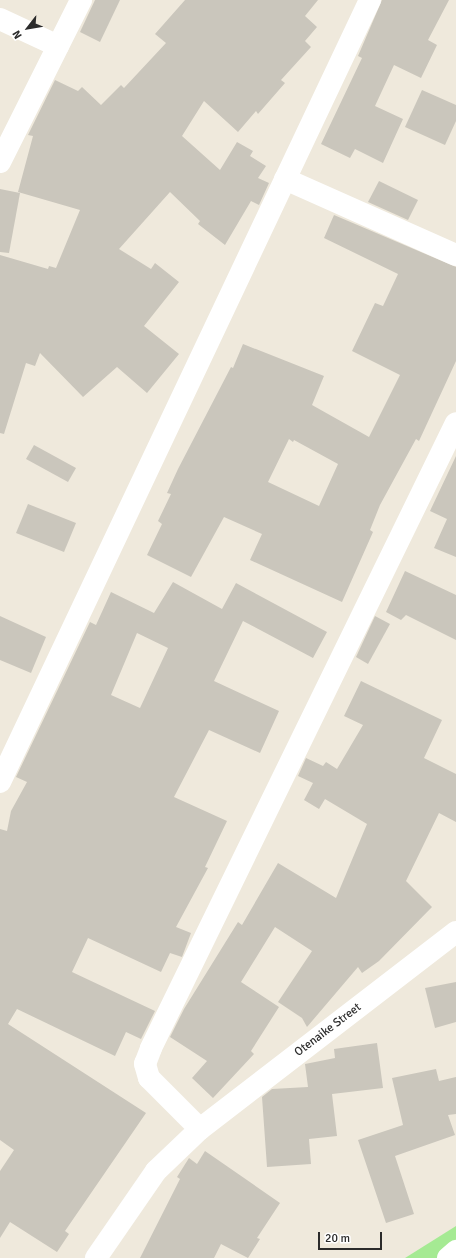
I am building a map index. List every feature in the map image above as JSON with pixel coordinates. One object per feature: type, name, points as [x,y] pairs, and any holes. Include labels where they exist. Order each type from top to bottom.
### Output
[{"type":"street","points":[[0,162],[80,0]]},
{"type":"street","points":[[0,782],[370,0]]},
{"type":"street","points":[[0,19],[58,46]]},
{"type":"street","points":[[285,179],[456,255]]},
{"type":"street","points":[[200,1129],[149,1078],[145,1064],[151,1048],[456,423]]},
{"type":"street","name":"Otenaike Street","points":[[96,1258],[156,1171],[200,1129],[456,932]]},
{"type":"street","points":[[448,1258],[456,1251]]},
{"type":"green space","points":[[456,1226],[456,1258],[405,1258]]},
{"type":"building","points":[[95,0],[120,0],[100,42],[80,32]]},
{"type":"building","points":[[185,0],[318,0],[305,16],[317,27],[305,41],[311,47],[281,80],[285,83],[258,114],[256,111],[238,132],[204,101],[182,136],[220,170],[237,142],[253,151],[250,156],[266,166],[258,178],[269,183],[259,205],[251,201],[225,245],[198,224],[200,221],[170,192],[119,249],[151,269],[155,263],[179,282],[144,326],[179,354],[147,393],[117,367],[83,397],[40,353],[35,366],[26,363],[4,434],[0,433],[0,255],[48,269],[49,266],[56,268],[80,210],[18,192],[33,136],[28,135],[55,80],[78,91],[82,87],[101,105],[121,85],[124,88],[166,43],[155,34]]},
{"type":"building","points":[[382,0],[449,0],[428,40],[437,45],[421,78],[394,65],[375,106],[403,119],[383,163],[355,149],[350,158],[321,144],[362,58],[358,56]]},
{"type":"building","points":[[422,90],[456,105],[456,121],[445,145],[405,127]]},
{"type":"building","points":[[379,181],[418,200],[408,220],[368,202]]},
{"type":"building","points":[[0,189],[20,193],[9,253],[0,252]]},
{"type":"building","points":[[334,215],[456,267],[456,361],[419,441],[416,439],[380,505],[370,530],[373,532],[342,602],[250,560],[262,534],[224,517],[191,577],[147,555],[162,524],[158,521],[171,494],[167,493],[231,367],[233,368],[243,344],[324,376],[312,405],[369,437],[400,375],[352,351],[375,303],[383,306],[398,274],[324,238]],"holes":[[[289,439],[293,442],[294,440],[338,464],[319,506],[268,482]]]},
{"type":"building","points":[[34,445],[76,468],[68,482],[26,459]]},
{"type":"building","points":[[456,456],[456,557],[434,548],[447,519],[430,511]]},
{"type":"building","points":[[28,504],[76,523],[64,552],[16,533]]},
{"type":"building","points":[[405,571],[456,595],[456,640],[406,615],[401,620],[386,612]]},
{"type":"building","points":[[173,582],[222,609],[236,583],[327,632],[313,658],[243,621],[214,681],[279,711],[260,753],[209,730],[174,797],[227,821],[205,867],[208,868],[176,927],[191,933],[182,957],[170,953],[161,972],[88,938],[72,972],[155,1011],[141,1039],[126,1032],[115,1056],[17,1009],[8,1024],[146,1113],[65,1231],[69,1234],[57,1252],[10,1222],[0,1238],[0,1171],[14,1150],[0,1140],[0,829],[7,831],[11,811],[27,782],[16,777],[90,622],[96,625],[111,592],[154,613]],"holes":[[[137,633],[168,648],[140,708],[111,695]]]},
{"type":"building","points":[[0,616],[46,637],[31,673],[0,660]]},
{"type":"building","points":[[375,616],[390,624],[368,664],[356,657]]},
{"type":"building","points":[[361,681],[442,720],[424,758],[456,774],[456,822],[439,813],[406,881],[432,907],[379,961],[362,973],[358,967],[307,1027],[302,1018],[278,1002],[312,951],[275,927],[241,982],[279,1007],[251,1051],[254,1054],[213,1098],[192,1078],[207,1061],[170,1037],[184,1009],[238,922],[242,925],[278,863],[336,898],[367,824],[325,799],[319,809],[304,800],[313,783],[298,776],[306,758],[323,766],[326,762],[337,769],[363,725],[344,716]]},
{"type":"building","points":[[456,982],[456,1022],[435,1028],[425,988]]},
{"type":"building","points":[[377,1043],[383,1088],[332,1094],[337,1136],[309,1139],[311,1164],[267,1167],[262,1097],[272,1089],[308,1087],[305,1064],[335,1058],[334,1049]]},
{"type":"building","points":[[436,1069],[439,1081],[456,1077],[456,1114],[448,1115],[455,1135],[395,1156],[414,1214],[386,1223],[358,1140],[403,1125],[392,1078]]},
{"type":"building","points":[[205,1151],[280,1203],[257,1238],[260,1239],[248,1258],[221,1244],[214,1258],[140,1258],[180,1179],[177,1177],[189,1158],[197,1164]]}]
